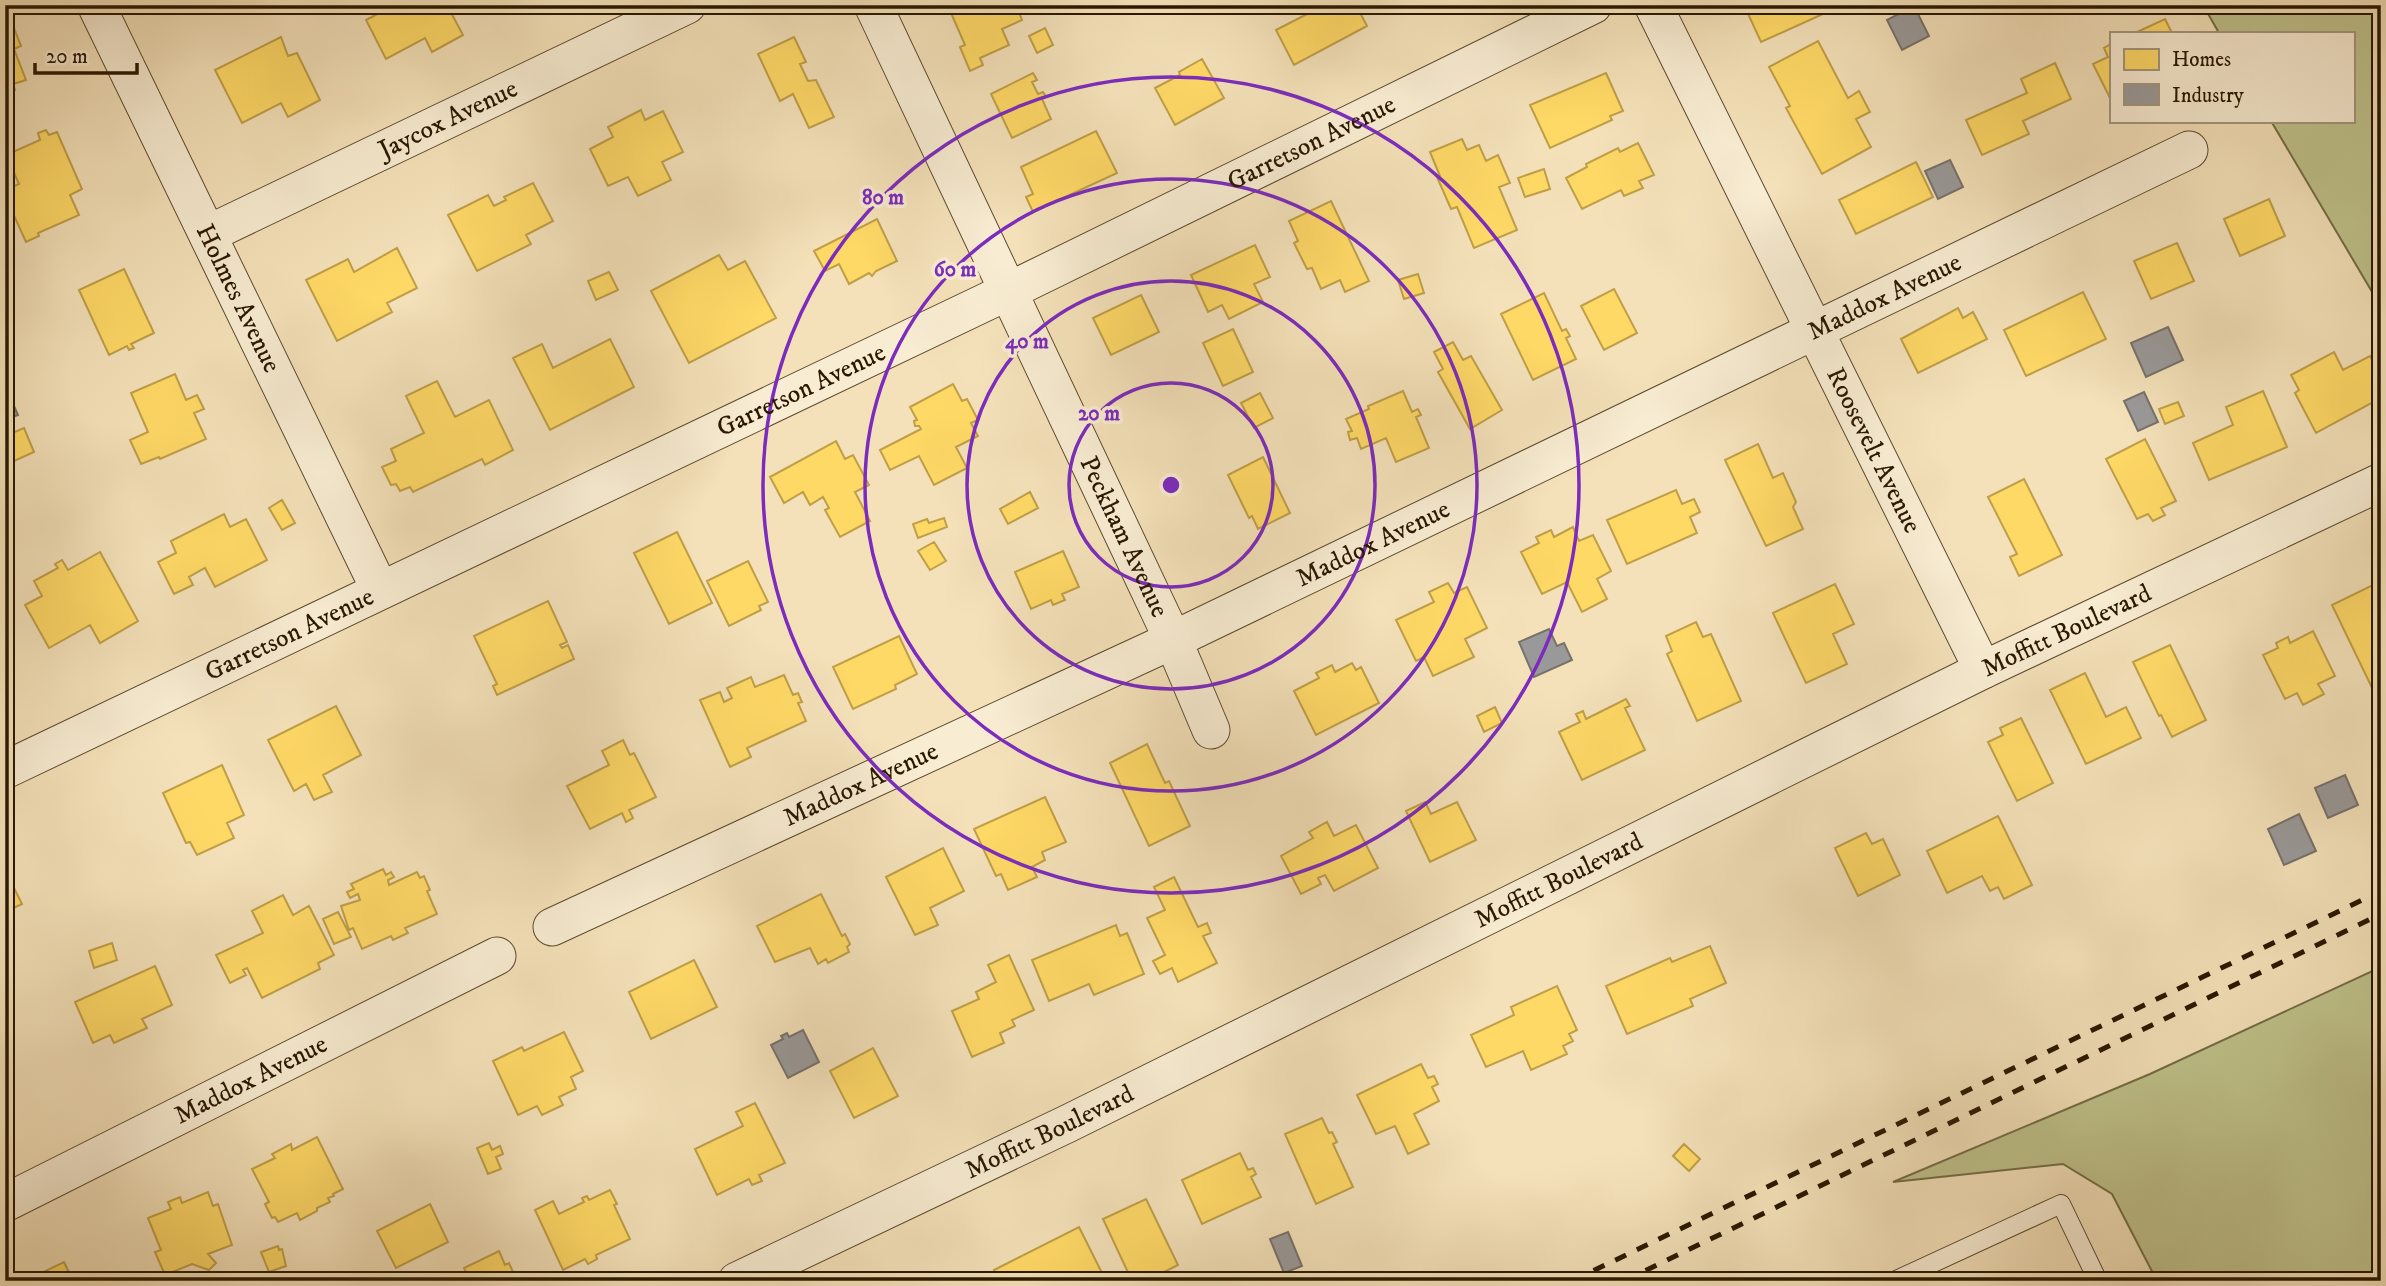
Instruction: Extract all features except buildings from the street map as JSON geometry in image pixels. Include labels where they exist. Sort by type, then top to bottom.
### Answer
[{"type":"street","name":"Holmes Avenue","points":[[96,5],[380,590]]},
{"type":"street","name":"Jaycox Avenue","points":[[208,234],[687,5]]},
{"type":"street","name":"Peckham Avenue","points":[[873,5],[1173,640],[1211,730]]},
{"type":"street","name":"Garretson Avenue","points":[[5,770],[1009,291],[1593,5]]},
{"type":"street","name":"Roosevelt Avenue","points":[[1653,5],[1983,670]]},
{"type":"street","name":"Maddox Avenue","points":[[552,927],[1173,640],[2189,149]]},
{"type":"street","name":"Moffitt Boulevard","points":[[737,1281],[1067,1124],[1983,670],[2381,482]]},
{"type":"street","name":"Maddox Avenue","points":[[5,1203],[497,956]]},
{"type":"lane","points":[[1894,1281],[2061,1204],[2098,1281]]},
{"type":"green space","points":[[2203,5],[2381,5],[2381,307],[2272,122],[2354,122],[2354,32],[2218,32]]},
{"type":"green space","points":[[2381,967],[2381,1281],[2157,1281],[2112,1194],[2063,1164],[1893,1182],[2150,1074]]},
{"type":"railway","points":[[1572,1281],[2381,891]]},
{"type":"railway","points":[[1624,1281],[2381,914]]}]
